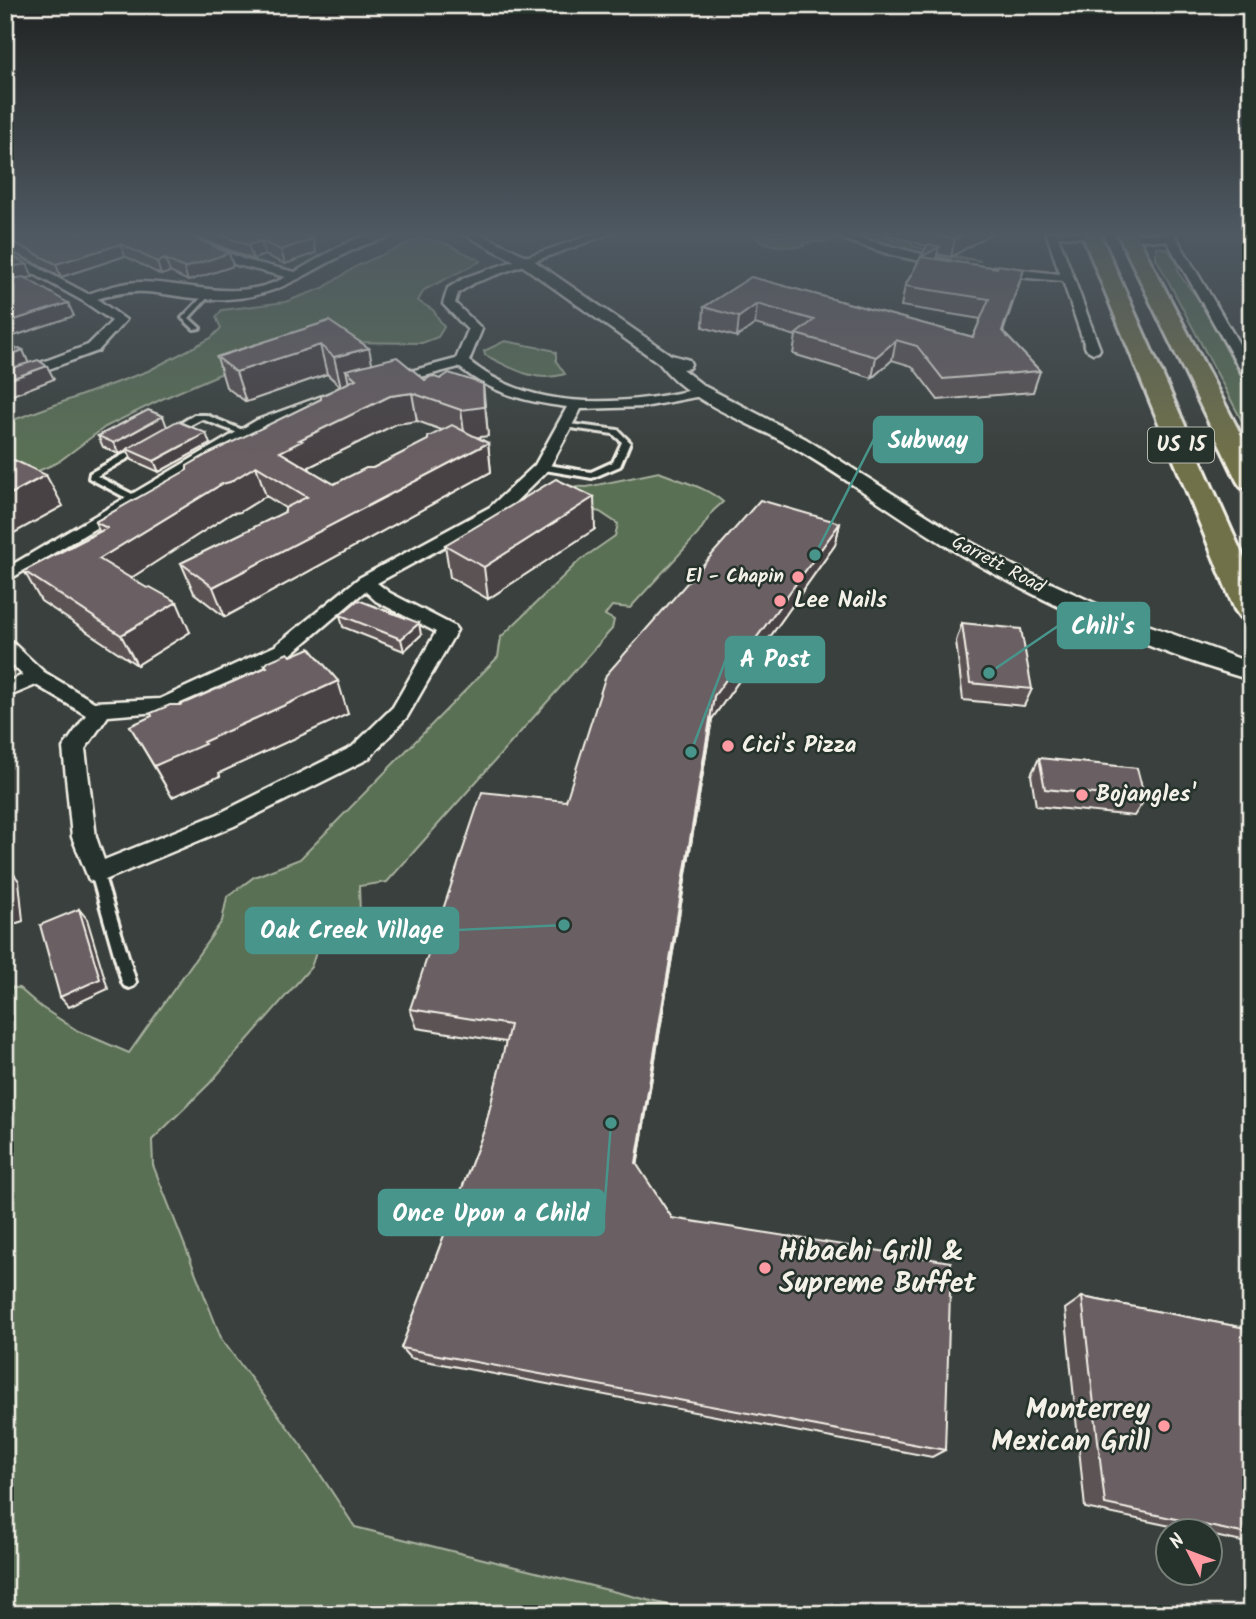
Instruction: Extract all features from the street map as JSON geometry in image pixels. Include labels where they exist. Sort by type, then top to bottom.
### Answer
[{"type":"highway","name":"US 15","points":[[1137,308],[1251,610]]},
{"type":"highway","points":[[1155,308],[1182,343]]},
{"type":"highway","name":"US 15","points":[[1158,308],[1182,343],[1251,481]]},
{"type":"street","points":[[5,382],[93,348],[120,320],[101,308]]},
{"type":"street","points":[[453,308],[475,329],[462,362]]},
{"type":"street","name":"Garrett Road","points":[[592,308],[666,359],[693,367],[738,398],[764,422]]},
{"type":"street","points":[[1078,308],[1093,349]]},
{"type":"street","points":[[1214,308],[1247,360],[1251,376]]},
{"type":"street","name":"Garrett Road","points":[[666,359],[674,372],[717,402],[764,422],[946,537],[1024,580],[1137,631],[1251,672]]},
{"type":"street","points":[[5,577],[262,423],[360,389],[462,362]]},
{"type":"street","points":[[462,362],[478,377],[493,384],[512,391],[576,404],[652,403],[701,391]]},
{"type":"street","points":[[5,647],[37,677],[91,709],[163,706],[282,651],[365,582],[496,511],[542,467],[576,404]]},
{"type":"street","points":[[102,708],[74,748],[84,836],[97,873],[226,820],[360,754],[400,712],[447,630],[383,597],[365,582]]},
{"type":"street","points":[[5,691],[37,677]]},
{"type":"lane","points":[[195,308],[185,318],[196,328]]},
{"type":"lane","points":[[163,436],[197,417],[246,433]]},
{"type":"lane","points":[[542,467],[592,475],[617,464],[626,442],[615,432],[564,425]]},
{"type":"lane","points":[[135,499],[93,478],[93,475],[151,443]]},
{"type":"lane","points":[[97,873],[129,982]]},
{"type":"green space","points":[[241,308],[429,308],[444,327],[438,337],[422,343],[342,342],[234,368],[105,427],[57,463],[5,485],[5,423],[148,371],[211,338],[221,328],[216,317],[222,310]]},
{"type":"green space","points":[[1182,308],[1203,308],[1251,394],[1251,438]]},
{"type":"green space","points":[[505,341],[551,350],[556,353],[556,361],[565,374],[554,377],[534,376],[485,355],[484,351]]},
{"type":"green space","points":[[659,472],[701,488],[723,502],[713,511],[698,534],[630,608],[612,606],[605,615],[614,620],[612,629],[387,882],[359,886],[360,914],[336,940],[317,950],[311,967],[210,1083],[152,1140],[153,1165],[222,1340],[301,1445],[355,1527],[704,1614],[5,1614],[5,987],[19,988],[41,1007],[78,1031],[129,1053],[222,921],[227,897],[254,877],[300,859],[498,657],[501,637],[579,561],[615,536],[618,524],[600,512],[561,503],[559,486],[587,487]]},
{"type":"building","points":[[5,308],[54,308],[5,323]]},
{"type":"building","points":[[706,308],[752,308],[739,317]]},
{"type":"building","points":[[770,308],[864,308],[973,337],[985,308],[1010,308],[1002,331],[1040,371],[943,379],[917,346],[896,340],[876,357],[796,334],[814,320]]},
{"type":"building","points":[[329,321],[369,348],[334,357],[320,345],[236,372],[217,357]]},
{"type":"building","points":[[19,348],[23,350],[5,357],[5,351]]},
{"type":"building","points":[[397,357],[425,380],[432,376],[440,379],[449,373],[483,384],[484,407],[461,410],[412,393],[390,396],[280,452],[334,484],[366,468],[373,468],[452,425],[488,443],[213,587],[181,563],[285,512],[285,508],[307,497],[256,466],[99,559],[147,588],[150,587],[177,602],[121,635],[24,571],[107,528],[95,522],[187,470],[187,466],[206,455],[356,379],[346,370]]},
{"type":"building","points":[[38,360],[47,366],[5,381],[5,370]]},
{"type":"building","points":[[148,410],[163,416],[114,443],[98,436]]},
{"type":"building","points":[[177,421],[206,433],[154,461],[127,449]]},
{"type":"building","points":[[14,460],[46,475],[5,497],[5,465]]},
{"type":"building","points":[[556,479],[594,497],[484,567],[445,545]]},
{"type":"building","points":[[760,500],[840,523],[714,696],[636,1163],[672,1218],[951,1262],[945,1450],[401,1348],[485,1128],[510,1025],[410,1009],[482,792],[566,801],[606,675]]},
{"type":"building","points":[[358,600],[419,623],[401,639],[340,615]]},
{"type":"building","points":[[962,623],[1021,629],[1032,689],[970,683]]},
{"type":"building","points":[[310,648],[338,681],[203,742],[205,744],[154,766],[130,726],[152,716],[151,713],[170,705],[180,705],[267,667],[265,665],[269,661]]},
{"type":"building","points":[[1039,758],[1137,768],[1145,799],[1045,789]]},
{"type":"building","points":[[79,909],[100,979],[60,997],[40,925]]},
{"type":"building","name":"Monterrey Mexican Grill","points":[[1082,1297],[1251,1329],[1251,1535],[1224,1529],[1224,1518],[1171,1518],[1105,1504]]},
{"type":"place","name":"Subway","points":[[815,555]]},
{"type":"place","name":"El - Chapin","points":[[798,577]]},
{"type":"place","name":"Lee Nails","points":[[780,601]]},
{"type":"place","name":"Chili's","points":[[989,673]]},
{"type":"place","name":"Cici's Pizza","points":[[728,746]]},
{"type":"place","name":"A Post","points":[[691,752]]},
{"type":"place","name":"Bojangles'","points":[[1082,795]]},
{"type":"place","name":"Oak Creek Village","points":[[564,925]]},
{"type":"place","name":"Once Upon a Child","points":[[611,1123]]},
{"type":"place","name":"Hibachi Grill & Supreme Buffet","points":[[765,1268]]},
{"type":"place","name":"Monterrey Mexican Grill","points":[[1164,1426]]}]
